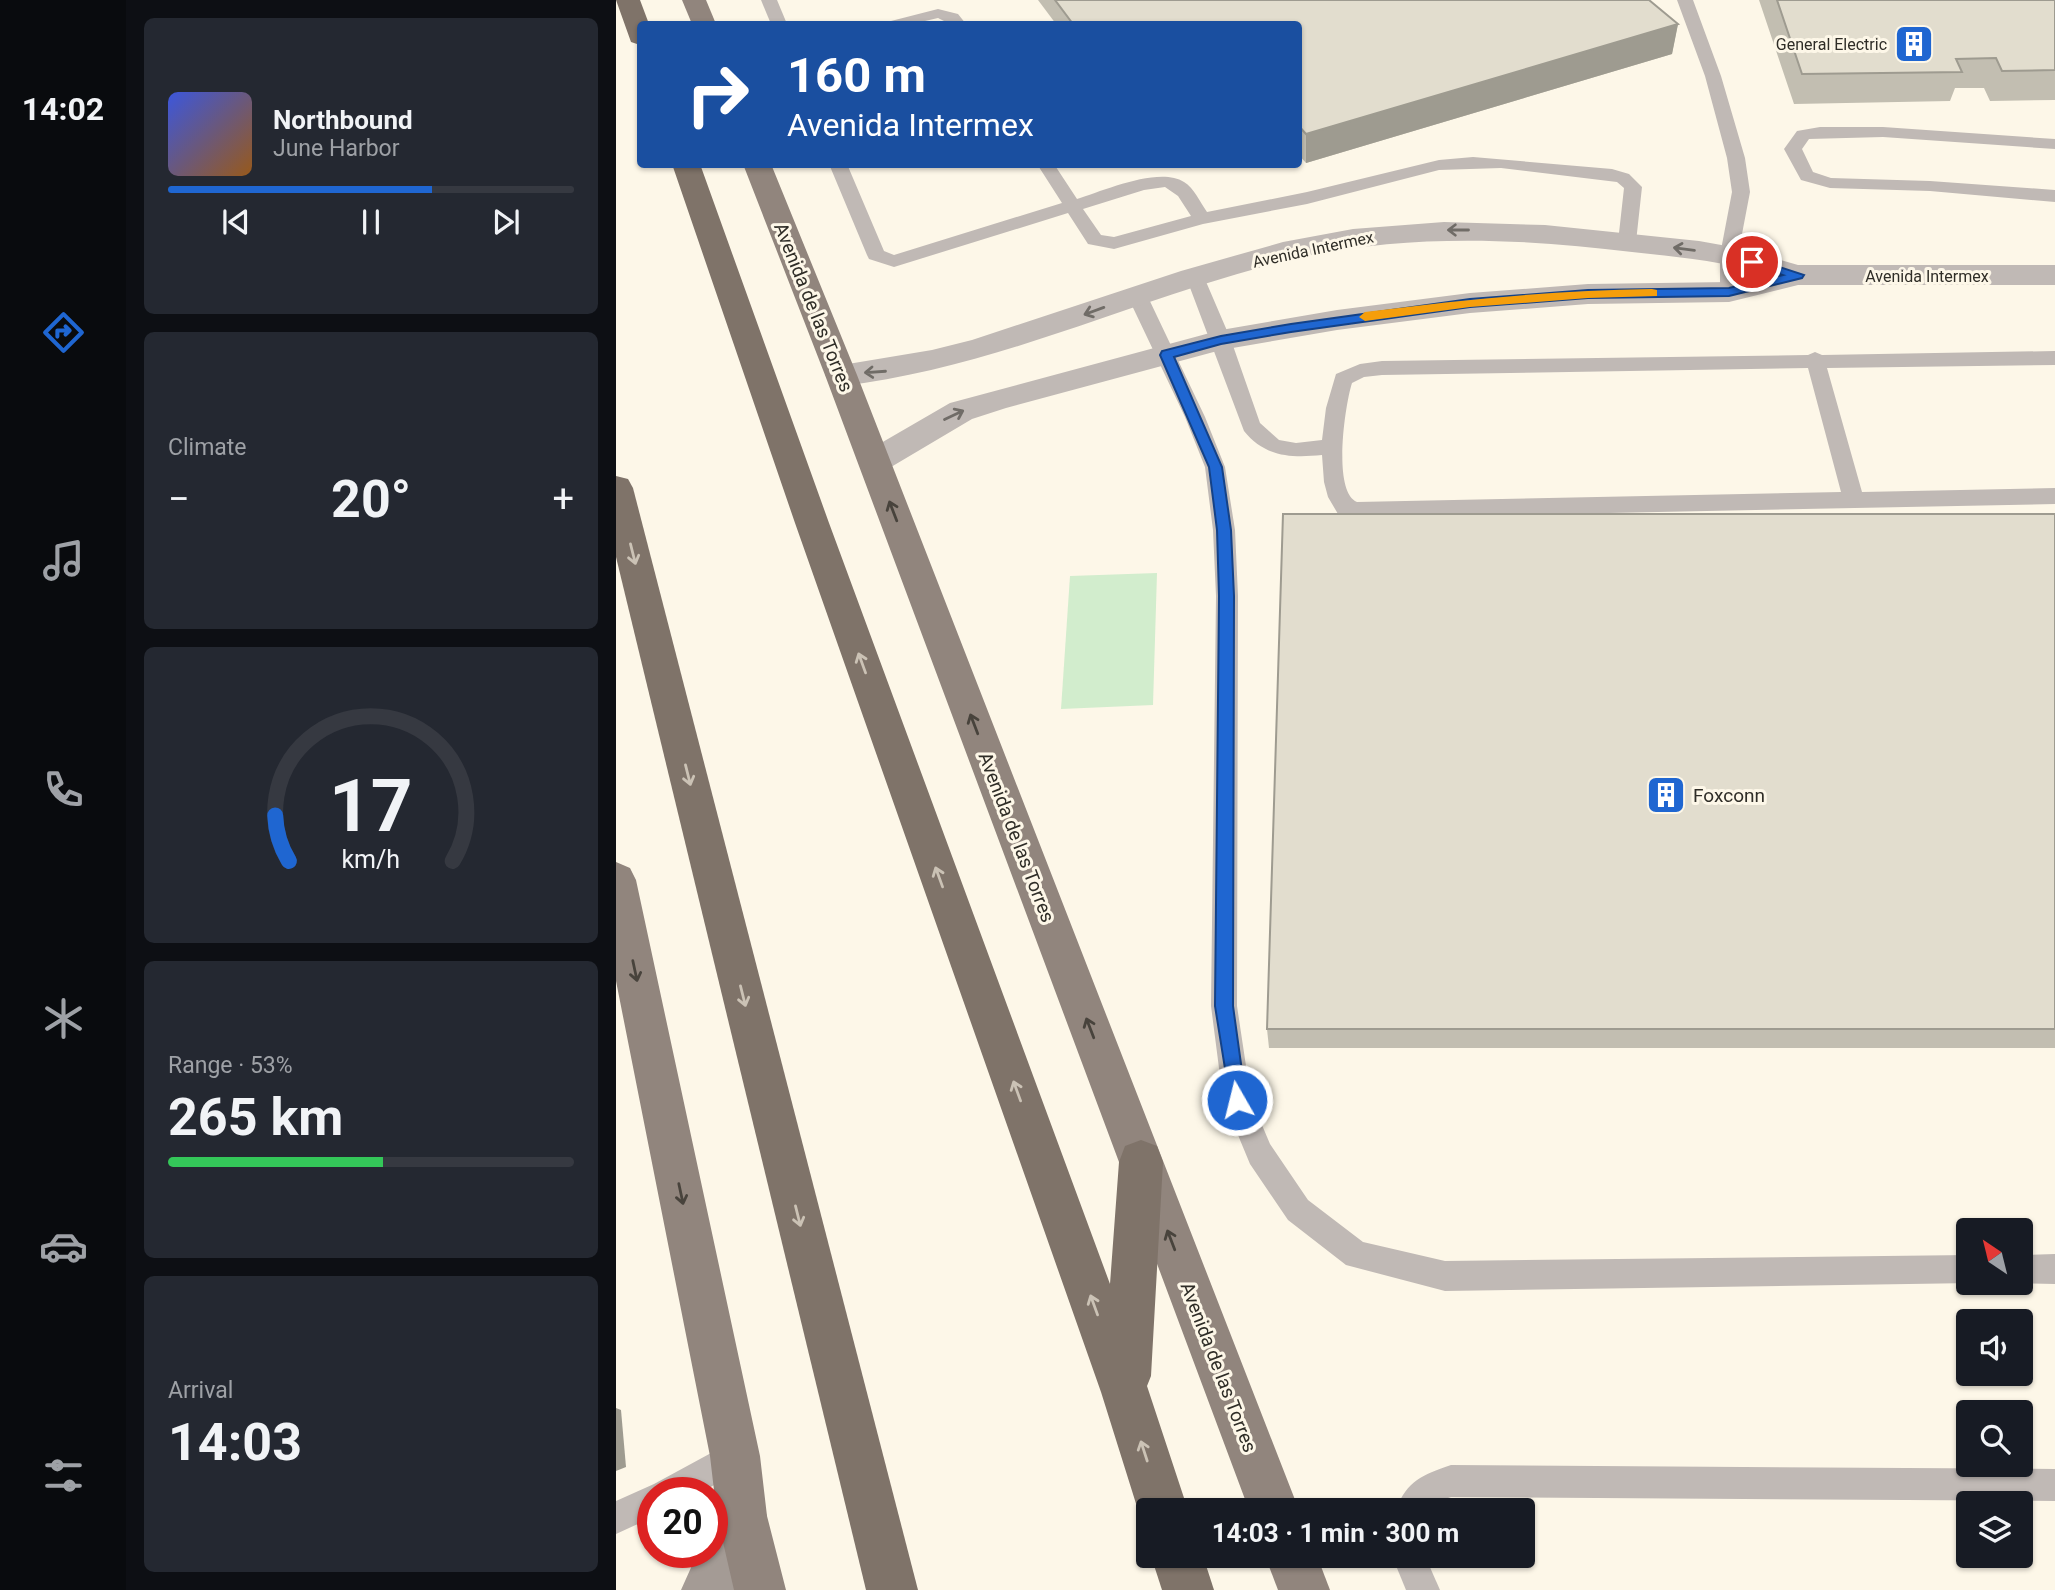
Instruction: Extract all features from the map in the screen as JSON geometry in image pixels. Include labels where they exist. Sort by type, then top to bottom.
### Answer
[{"type":"highway","points":[[628,0],[637,28]]},
{"type":"highway","points":[[686,168],[811,523],[1125,1392],[1159,1498]]},
{"type":"highway","points":[[616,488],[892,1590]]},
{"type":"highway","points":[[1125,1392],[1141,1162]]},
{"type":"highway","points":[[1181,1568],[1188,1590]]},
{"type":"main road","points":[[694,0],[703,21]]},
{"type":"main road","name":"Avenida de las Torres","points":[[759,168],[841,375],[1269,1498]]},
{"type":"main road","points":[[616,880],[735,1456],[743,1516],[760,1590]]},
{"type":"main road","points":[[1296,1568],[1304,1590]]},
{"type":"street","name":"Avenida Intermex","points":[[841,375],[927,364],[1051,327],[1195,277],[1286,251],[1375,235],[1452,229],[1548,233],[1729,255],[1798,275]]},
{"type":"street","name":"Avenida Intermex","points":[[874,462],[961,411],[1221,340],[1338,320],[1470,303],[1588,294],[1729,292],[1798,275],[2055,275]]},
{"type":"street","points":[[707,1590],[743,1516]]},
{"type":"lane","points":[[769,0],[778,21]]},
{"type":"lane","points":[[1685,0],[1713,76],[1736,159],[1741,192],[1729,255],[1729,292]]},
{"type":"lane","points":[[909,21],[942,13],[956,21]]},
{"type":"lane","points":[[2055,144],[1883,132],[1820,132],[1803,135],[1793,149],[1807,176],[1830,183],[1930,186],[2055,196]]},
{"type":"lane","points":[[1047,168],[1095,240],[1114,243],[1202,219],[1307,198],[1439,165],[1473,162],[1612,174],[1630,182],[1633,187],[1632,212],[1627,242]]},
{"type":"lane","points":[[840,168],[876,255],[885,260],[894,261],[1141,185],[1166,180],[1179,185],[1202,219]]},
{"type":"lane","points":[[1195,277],[1221,340],[1251,426],[1261,438],[1274,446],[1296,450],[1333,446]]},
{"type":"lane","points":[[1137,296],[1216,467],[1224,530],[1227,596],[1224,1006],[1237,1100],[1260,1154],[1298,1210],[1356,1255],[1445,1276],[1956,1270]]},
{"type":"lane","points":[[2055,358],[1815,359],[1382,368],[1360,371],[1343,379],[1337,396],[1333,446],[1335,492],[1346,508],[1357,510],[2055,496]]},
{"type":"lane","points":[[1815,359],[1853,499]]},
{"type":"lane","points":[[2034,1270],[2055,1269]]},
{"type":"lane","points":[[696,1477],[735,1456]]},
{"type":"lane","points":[[1421,1498],[1428,1489],[1451,1482],[2055,1485]]},
{"type":"lane","points":[[616,1518],[637,1508]]},
{"type":"lane","points":[[1413,1568],[1423,1590]]},
{"type":"green space","points":[[1157,573],[1153,705],[1061,709],[1070,576]]},
{"type":"building","points":[[1055,0],[1649,0],[1678,24],[1306,134],[1302,130],[1302,21],[1071,21]]},
{"type":"building","name":"General Electric","points":[[1777,0],[2055,0],[2055,70],[2002,71],[1996,58],[1956,59],[1962,72],[1802,74]]},
{"type":"building","name":"Foxconn","points":[[1283,514],[2055,514],[2055,1029],[1267,1029]]},
{"type":"slow traffic","points":[[1365,317],[1470,303],[1588,294],[1652,293]]},
{"type":"place","name":"General Electric","points":[[1914,44]]},
{"type":"place","name":"Foxconn","points":[[1666,795]]},
{"type":"route","points":[[1237,1100],[1224,1006],[1227,596],[1224,530],[1216,467],[1166,355],[1221,340],[1291,328],[1470,303],[1588,294],[1729,292],[1798,275],[1752,262]]}]
